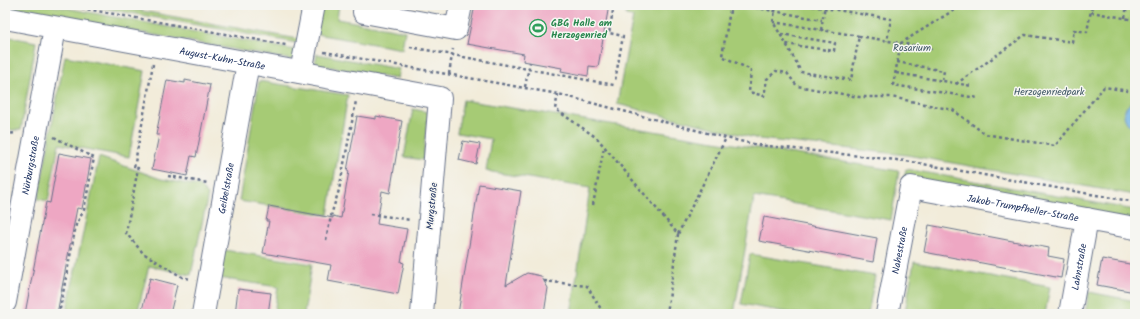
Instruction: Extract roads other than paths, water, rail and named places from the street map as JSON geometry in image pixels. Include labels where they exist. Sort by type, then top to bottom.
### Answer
[{"type":"street","points":[[301,72],[314,5]]},
{"type":"street","points":[[364,12],[456,29],[461,5]]},
{"type":"street","name":"August-Kuhn-Straße","points":[[5,18],[440,98]]},
{"type":"street","name":"Nürburgstraße","points":[[5,302],[55,28]]},
{"type":"street","name":"Geibelstraße","points":[[203,314],[248,63]]},
{"type":"street","name":"Murgstraße","points":[[422,314],[440,98]]},
{"type":"street","name":"Jakob-Trumpfheller-Straße","points":[[911,187],[1135,228]]},
{"type":"street","name":"Nahestraße","points":[[887,314],[911,187]]},
{"type":"street","name":"Lahnstraße","points":[[1070,314],[1087,219]]},
{"type":"water","points":[[1135,101],[1135,129],[1127,123],[1124,115],[1127,107]]},
{"type":"place","name":"GBG Halle am Herzogenried","points":[[538,28]]},
{"type":"park label","name":"Rosarium","points":[[912,47]]},
{"type":"park label","name":"Herzogenriedpark","points":[[1049,91]]}]
